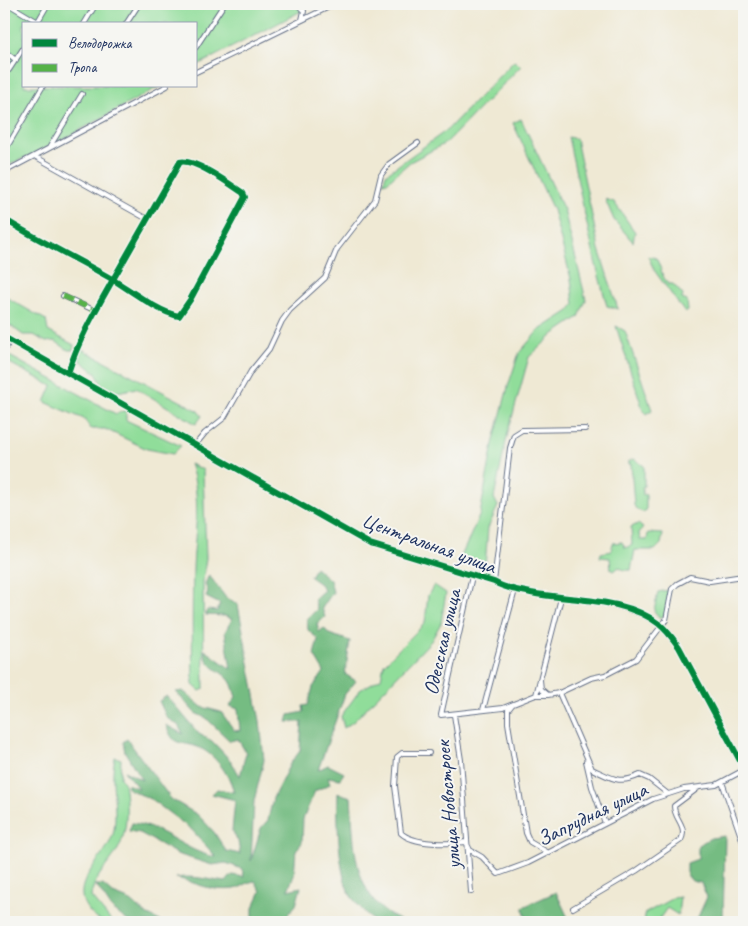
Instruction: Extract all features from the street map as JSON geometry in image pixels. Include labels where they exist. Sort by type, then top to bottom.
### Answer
[{"type":"street","points":[[8,4],[35,22]]},
{"type":"street","points":[[38,22],[48,4]]},
{"type":"street","points":[[85,22],[96,4]]},
{"type":"street","points":[[127,22],[139,4]]},
{"type":"street","points":[[198,44],[224,4]]},
{"type":"street","points":[[297,4],[304,11],[302,20]]},
{"type":"street","points":[[198,71],[335,4]]},
{"type":"street","points":[[4,72],[9,70],[22,50]]},
{"type":"street","points":[[4,51],[16,60]]},
{"type":"street","points":[[4,152],[42,88]]},
{"type":"street","points":[[4,172],[163,88]]},
{"type":"street","points":[[48,149],[82,94]]},
{"type":"street","points":[[196,444],[205,433],[224,418],[251,371],[269,349],[282,321],[290,310],[325,278],[337,250],[375,200],[381,175],[389,164],[418,143]]},
{"type":"street","points":[[36,156],[147,219]]},
{"type":"street","points":[[4,219],[113,280],[174,316],[179,316],[245,197],[243,193],[200,167],[185,160],[180,162],[147,219],[113,280],[77,344],[68,372]]},
{"type":"street","points":[[63,296],[96,310]]},
{"type":"street","name":"Центральная улица","points":[[4,337],[370,544],[494,582],[503,587],[561,598],[599,602],[631,610],[661,625],[679,648],[744,766]]},
{"type":"street","points":[[4,351],[10,340]]},
{"type":"street","points":[[494,582],[510,448],[514,435],[522,430],[585,428]]},
{"type":"street","points":[[744,570],[740,585],[744,594]]},
{"type":"street","name":"Одесская улица","points":[[454,715],[441,715],[472,576]]},
{"type":"street","points":[[454,715],[503,708],[536,695],[559,693],[579,683],[605,675],[636,659],[668,615],[672,589],[690,577],[710,581],[742,576]]},
{"type":"street","points":[[483,710],[515,590]]},
{"type":"street","points":[[536,695],[561,598]]},
{"type":"street","points":[[540,680],[541,689],[548,695]]},
{"type":"street","points":[[559,693],[586,759],[592,769],[618,781],[627,781],[640,775],[649,779],[668,794]]},
{"type":"street","points":[[514,703],[508,710],[508,723],[526,833],[530,842],[547,852]]},
{"type":"street","name":"улица Новостроек","points":[[454,715],[461,760],[471,892]]},
{"type":"street","points":[[429,754],[402,753],[397,757],[394,786],[398,825],[404,836],[436,844],[466,842]]},
{"type":"street","points":[[586,759],[590,780],[605,823]]},
{"type":"street","name":"Запрудная улица","points":[[466,842],[470,850],[482,857],[498,874],[528,863],[652,799],[684,789],[716,785],[744,766]]},
{"type":"street","points":[[722,782],[744,844]]},
{"type":"street","points":[[573,908],[636,871],[681,840],[684,835],[683,827],[674,814],[674,806],[700,787]]},
{"type":"green space","points":[[4,4],[315,4],[198,65],[198,22],[22,22],[22,88],[156,88],[53,145],[4,167]]},
{"type":"green space","points":[[514,61],[521,66],[446,143],[410,162],[387,182],[383,183],[386,174],[447,130]]},
{"type":"green space","points":[[521,119],[564,210],[586,300],[579,317],[554,334],[529,357],[508,432],[494,498],[498,506],[488,528],[485,567],[460,559],[480,514],[493,444],[519,353],[538,331],[569,311],[574,304],[571,279],[553,210],[513,123]]},
{"type":"green space","points":[[568,137],[576,139],[599,249],[618,309],[607,306],[595,261]]},
{"type":"green space","points":[[605,199],[614,202],[635,232],[633,242],[614,220]]},
{"type":"green space","points":[[648,256],[656,258],[668,284],[673,284],[683,295],[682,299],[687,301],[688,311],[685,313],[654,270]]},
{"type":"green space","points":[[4,296],[46,320],[48,331],[74,345],[73,350],[68,350],[55,341],[46,342],[34,335],[23,335],[4,321]]},
{"type":"green space","points":[[616,326],[625,331],[652,410],[647,414],[643,410]]},
{"type":"green space","points":[[78,347],[197,410],[202,416],[196,424],[136,388],[113,393],[102,385],[96,373],[75,356]]},
{"type":"green space","points":[[4,353],[116,414],[126,410],[126,420],[181,446],[173,454],[147,449],[105,429],[91,429],[84,419],[45,402],[52,386],[4,360]]},
{"type":"green space","points":[[634,459],[644,466],[644,486],[642,487],[643,495],[646,494],[646,511],[642,512],[636,509],[634,505],[631,464],[629,464],[629,461]]},
{"type":"green space","points":[[190,464],[203,470],[206,558],[203,581],[204,689],[200,691],[193,685],[192,627],[196,489]]},
{"type":"green space","points":[[638,524],[643,528],[639,533],[640,540],[647,540],[648,533],[663,534],[661,544],[655,550],[635,550],[631,570],[624,570],[619,567],[614,571],[611,569],[610,558],[600,557],[601,553],[611,551],[613,543],[622,542],[625,548],[632,545],[631,527]]},
{"type":"green space","points":[[315,567],[330,580],[333,592],[322,608],[325,617],[317,624],[319,632],[324,628],[329,634],[350,641],[345,674],[356,681],[345,694],[318,770],[328,765],[344,773],[340,779],[328,777],[330,784],[315,791],[303,819],[302,843],[296,850],[294,875],[288,890],[301,887],[296,905],[288,914],[288,922],[253,922],[253,908],[261,891],[255,881],[226,890],[211,888],[176,878],[195,877],[226,882],[232,875],[244,877],[242,869],[226,863],[212,865],[177,854],[140,833],[129,831],[132,823],[143,825],[194,850],[216,857],[192,830],[152,800],[127,788],[127,784],[139,789],[124,771],[142,780],[125,752],[123,742],[127,739],[171,799],[198,815],[214,832],[226,851],[240,854],[238,841],[232,831],[235,800],[212,794],[217,789],[234,792],[232,785],[220,764],[208,753],[195,746],[174,740],[166,725],[183,734],[178,725],[167,718],[159,701],[167,696],[199,734],[212,741],[231,761],[240,776],[246,753],[238,739],[230,741],[206,718],[195,713],[176,692],[183,691],[202,707],[221,712],[234,730],[240,731],[238,709],[230,706],[236,697],[232,684],[227,677],[210,664],[205,656],[205,650],[231,669],[225,632],[232,619],[225,616],[206,615],[207,610],[217,611],[220,604],[206,597],[208,592],[205,584],[209,575],[226,598],[238,605],[260,721],[264,760],[254,801],[251,861],[261,828],[268,820],[273,798],[290,764],[300,751],[302,722],[287,722],[289,715],[304,712],[303,706],[308,705],[313,687],[324,672],[314,655],[318,639],[308,630],[307,619],[317,609],[314,599],[324,590],[320,584],[310,577]]},
{"type":"green space","points":[[434,585],[446,593],[441,623],[431,641],[354,721],[344,728],[341,716],[360,690],[381,678],[384,664],[425,623],[428,595]]},
{"type":"green space","points":[[669,590],[665,615],[660,618],[654,611],[658,592]]},
{"type":"green space","points":[[115,757],[121,759],[120,778],[124,782],[126,799],[124,835],[117,851],[97,878],[91,897],[112,922],[108,922],[102,921],[89,911],[83,900],[82,890],[85,880],[111,841],[114,830],[113,766]]},
{"type":"green space","points":[[338,793],[351,797],[356,857],[365,886],[383,910],[403,922],[374,922],[351,896],[343,875],[341,861],[338,831]]},
{"type":"green space","points":[[725,836],[723,922],[700,922],[697,919],[707,897],[701,883],[692,881],[687,875],[687,863],[698,859],[698,845],[711,838]]},
{"type":"green space","points":[[96,885],[103,885],[113,894],[131,901],[146,914],[162,922],[129,922],[112,909]]},
{"type":"green space","points":[[556,892],[570,922],[527,922],[523,907]]},
{"type":"green space","points":[[680,897],[678,915],[667,908],[657,922],[645,922],[644,914],[673,898]]},
{"type":"marked path","points":[[63,296],[96,311]]},
{"type":"cycle path","points":[[4,219],[112,279],[119,284],[136,294],[144,300],[162,310],[179,316],[190,300],[245,197],[243,193],[230,184],[203,168],[194,164],[180,162],[115,276],[108,288],[95,312],[77,348],[68,373]]},
{"type":"cycle path","points":[[4,337],[370,544],[512,589],[547,596],[614,604],[645,615],[662,626],[679,647],[744,768]]}]
